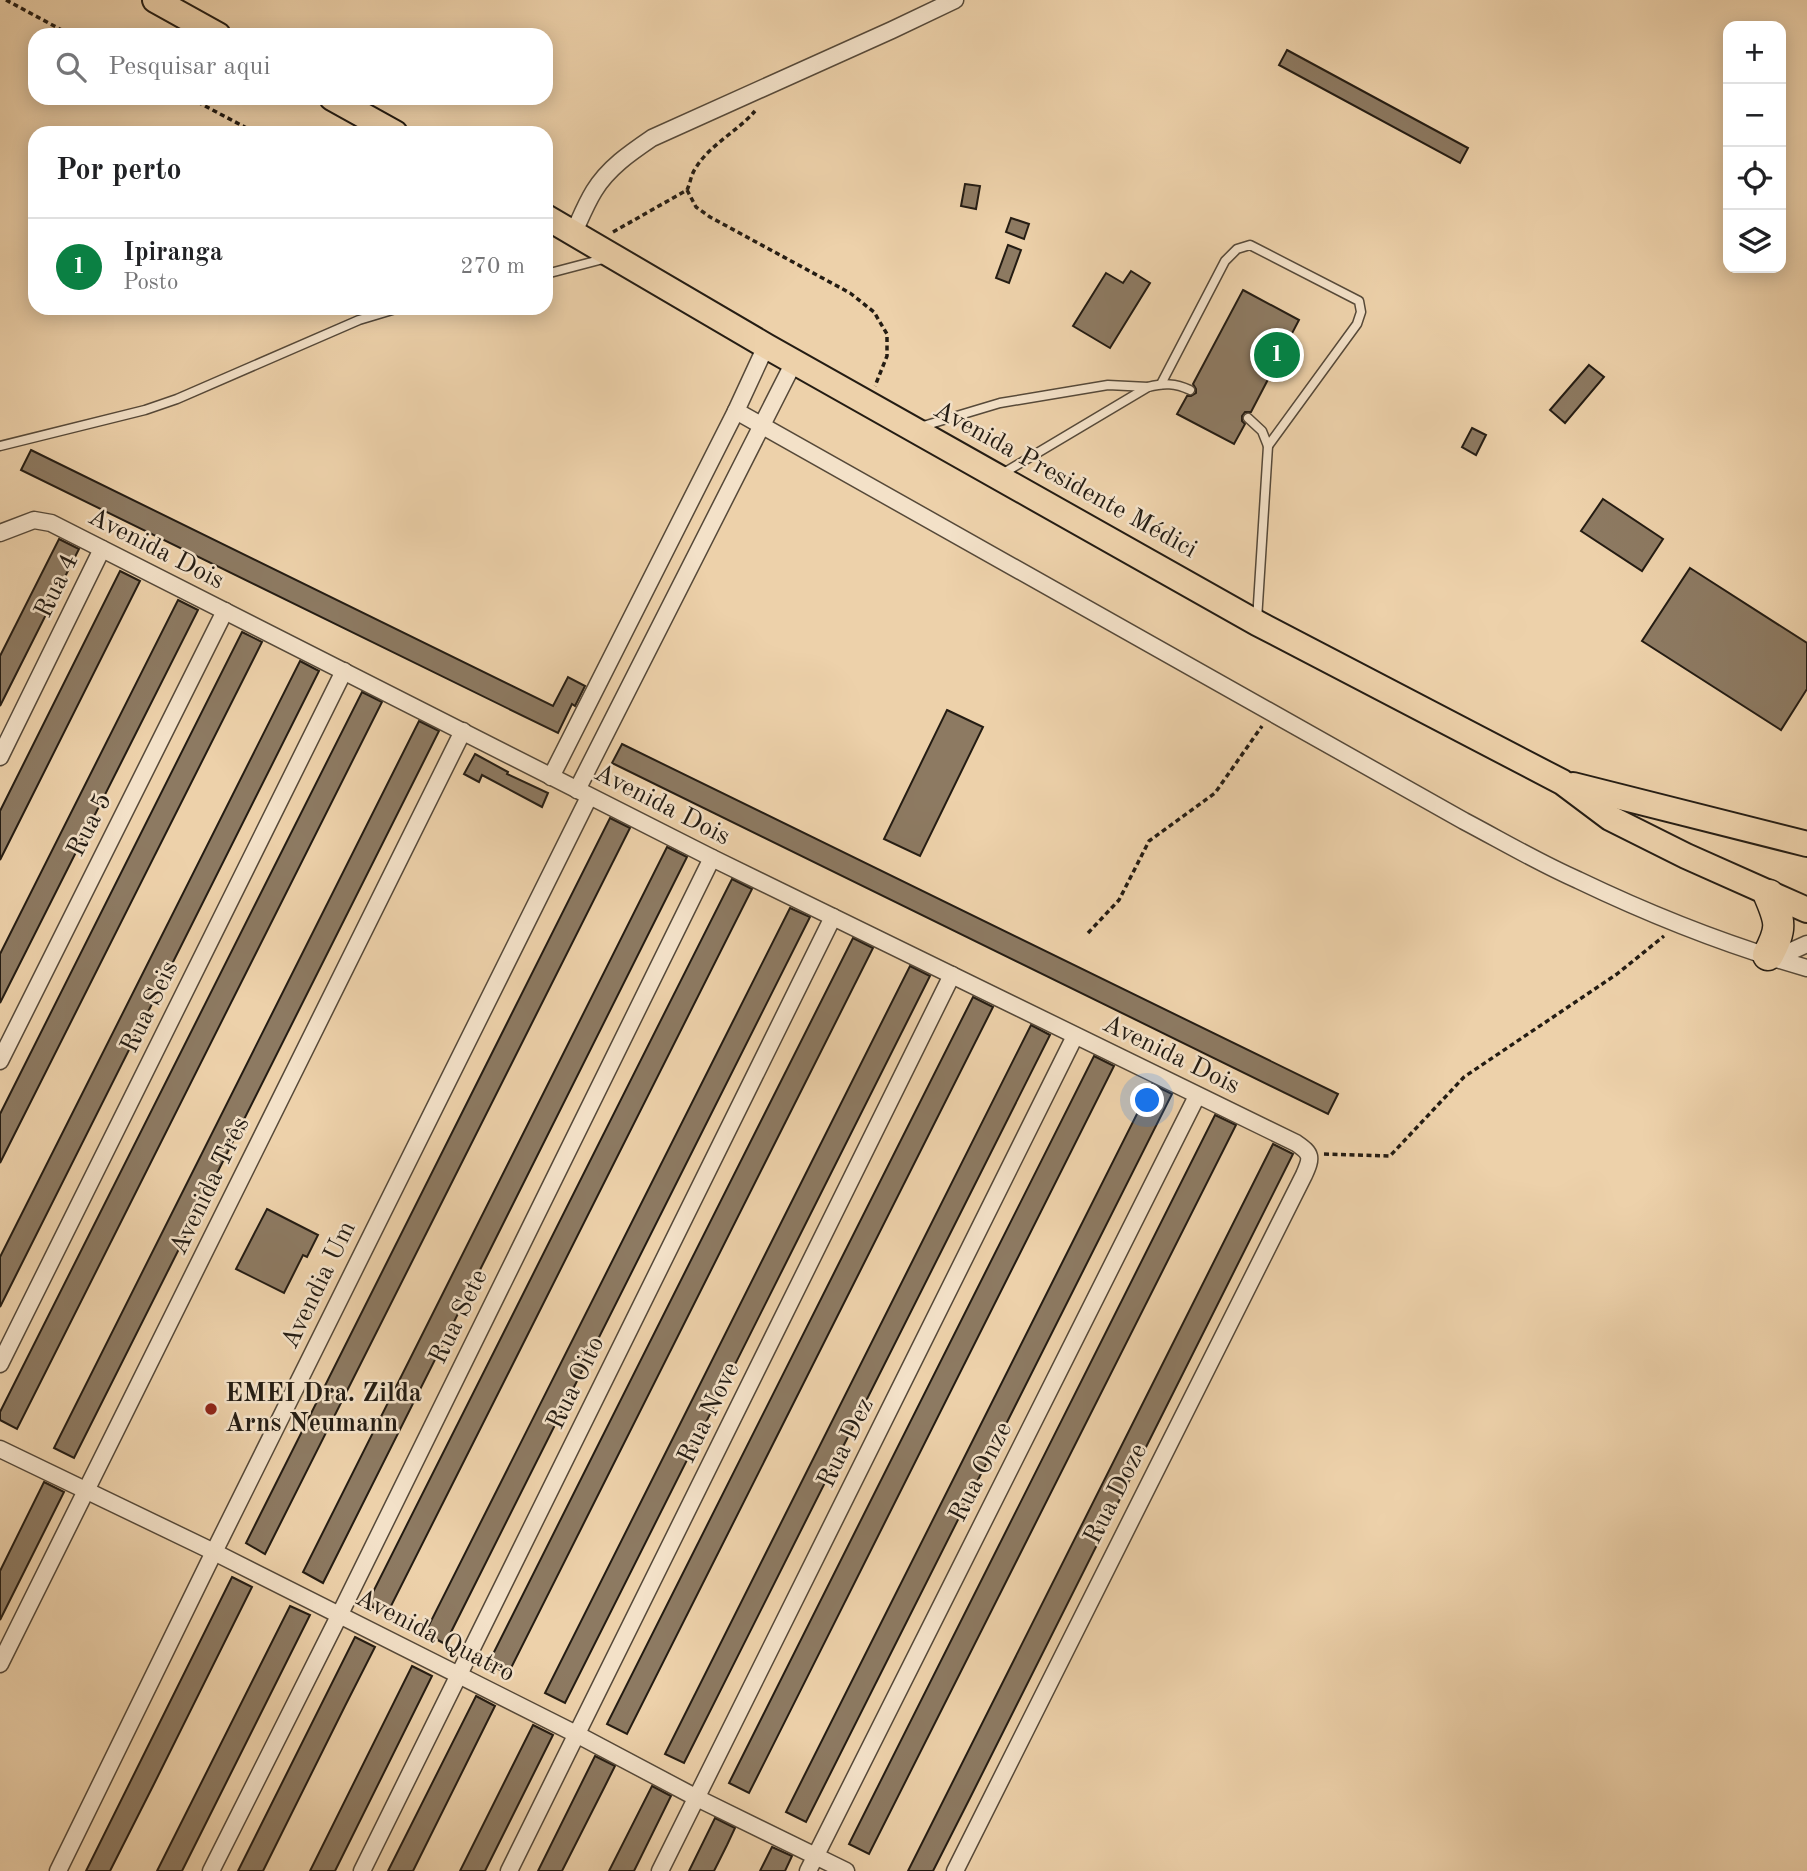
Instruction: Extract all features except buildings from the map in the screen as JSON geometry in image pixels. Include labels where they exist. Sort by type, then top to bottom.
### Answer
[{"type":"highway","points":[[1769,895],[1779,924],[1772,956]]},
{"type":"main road","points":[[155,0],[205,28]]},
{"type":"main road","points":[[345,105],[382,126]]},
{"type":"main road","name":"Avenida Presidente Médici","points":[[553,221],[794,362],[1257,622],[1562,782],[1610,818],[1769,895],[1807,910]]},
{"type":"main road","name":"Avenida Presidente Médici","points":[[1562,782],[1807,844]]},
{"type":"street","points":[[582,238],[594,192],[606,175],[629,153],[652,138],[955,0]]},
{"type":"street","points":[[551,777],[736,411],[766,346]]},
{"type":"street","name":"Avendia Um","points":[[58,1871],[794,362]]},
{"type":"street","points":[[736,411],[1541,862],[1680,924],[1807,968]]},
{"type":"street","name":"Avenida Dois","points":[[4,531],[34,520],[46,520],[712,858],[1296,1143],[1309,1154]]},
{"type":"street","name":"Rua 4","points":[[0,757],[102,549]]},
{"type":"street","name":"Rua 5","points":[[0,1061],[225,611]]},
{"type":"street","name":"Rua Seis","points":[[0,1364],[344,671]]},
{"type":"street","name":"Avenida Três","points":[[0,1664],[463,731]]},
{"type":"street","name":"Rua Sete","points":[[211,1871],[712,858]]},
{"type":"street","name":"Rua Oito","points":[[362,1871],[834,917]]},
{"type":"street","points":[[1772,956],[1807,944]]},
{"type":"street","name":"Rua Nove","points":[[509,1871],[952,975]]},
{"type":"street","name":"Rua Dez","points":[[660,1871],[1075,1036]]},
{"type":"street","name":"Rua Onze","points":[[808,1871],[1197,1096]]},
{"type":"street","name":"Rua Doze","points":[[955,1871],[1304,1175],[1310,1162],[1309,1154]]},
{"type":"street","name":"Avenida Quatro","points":[[0,1449],[214,1552],[846,1871]]},
{"type":"lane","points":[[1161,384],[1225,261],[1237,249],[1250,245],[1359,300],[1361,312],[1357,324],[1268,446]]},
{"type":"lane","points":[[553,272],[614,256]]},
{"type":"lane","points":[[0,446],[145,410],[177,399],[376,315]]},
{"type":"lane","points":[[913,429],[1000,403],[1108,385],[1148,387],[1175,384],[1190,390]]},
{"type":"lane","points":[[997,477],[1148,387]]},
{"type":"lane","points":[[1248,418],[1262,431],[1268,446],[1257,622]]},
{"type":"path","points":[[6,0],[58,28]]},
{"type":"path","points":[[762,89],[757,108],[748,119],[713,147],[694,170],[687,190],[695,207],[710,217],[850,293],[874,313],[887,334],[887,356],[869,404]]},
{"type":"path","points":[[203,105],[243,126]]},
{"type":"path","points":[[582,238],[687,190]]},
{"type":"path","points":[[1088,933],[1119,900],[1149,841],[1215,793],[1271,713]]},
{"type":"path","points":[[1309,1154],[1390,1156],[1464,1077],[1617,974],[1680,924]]},
{"type":"place","name":"Ipiranga","points":[[1277,355]]},
{"type":"place","name":"EMEI Dra. Zilda Arns Neumann","points":[[211,1409]]}]
